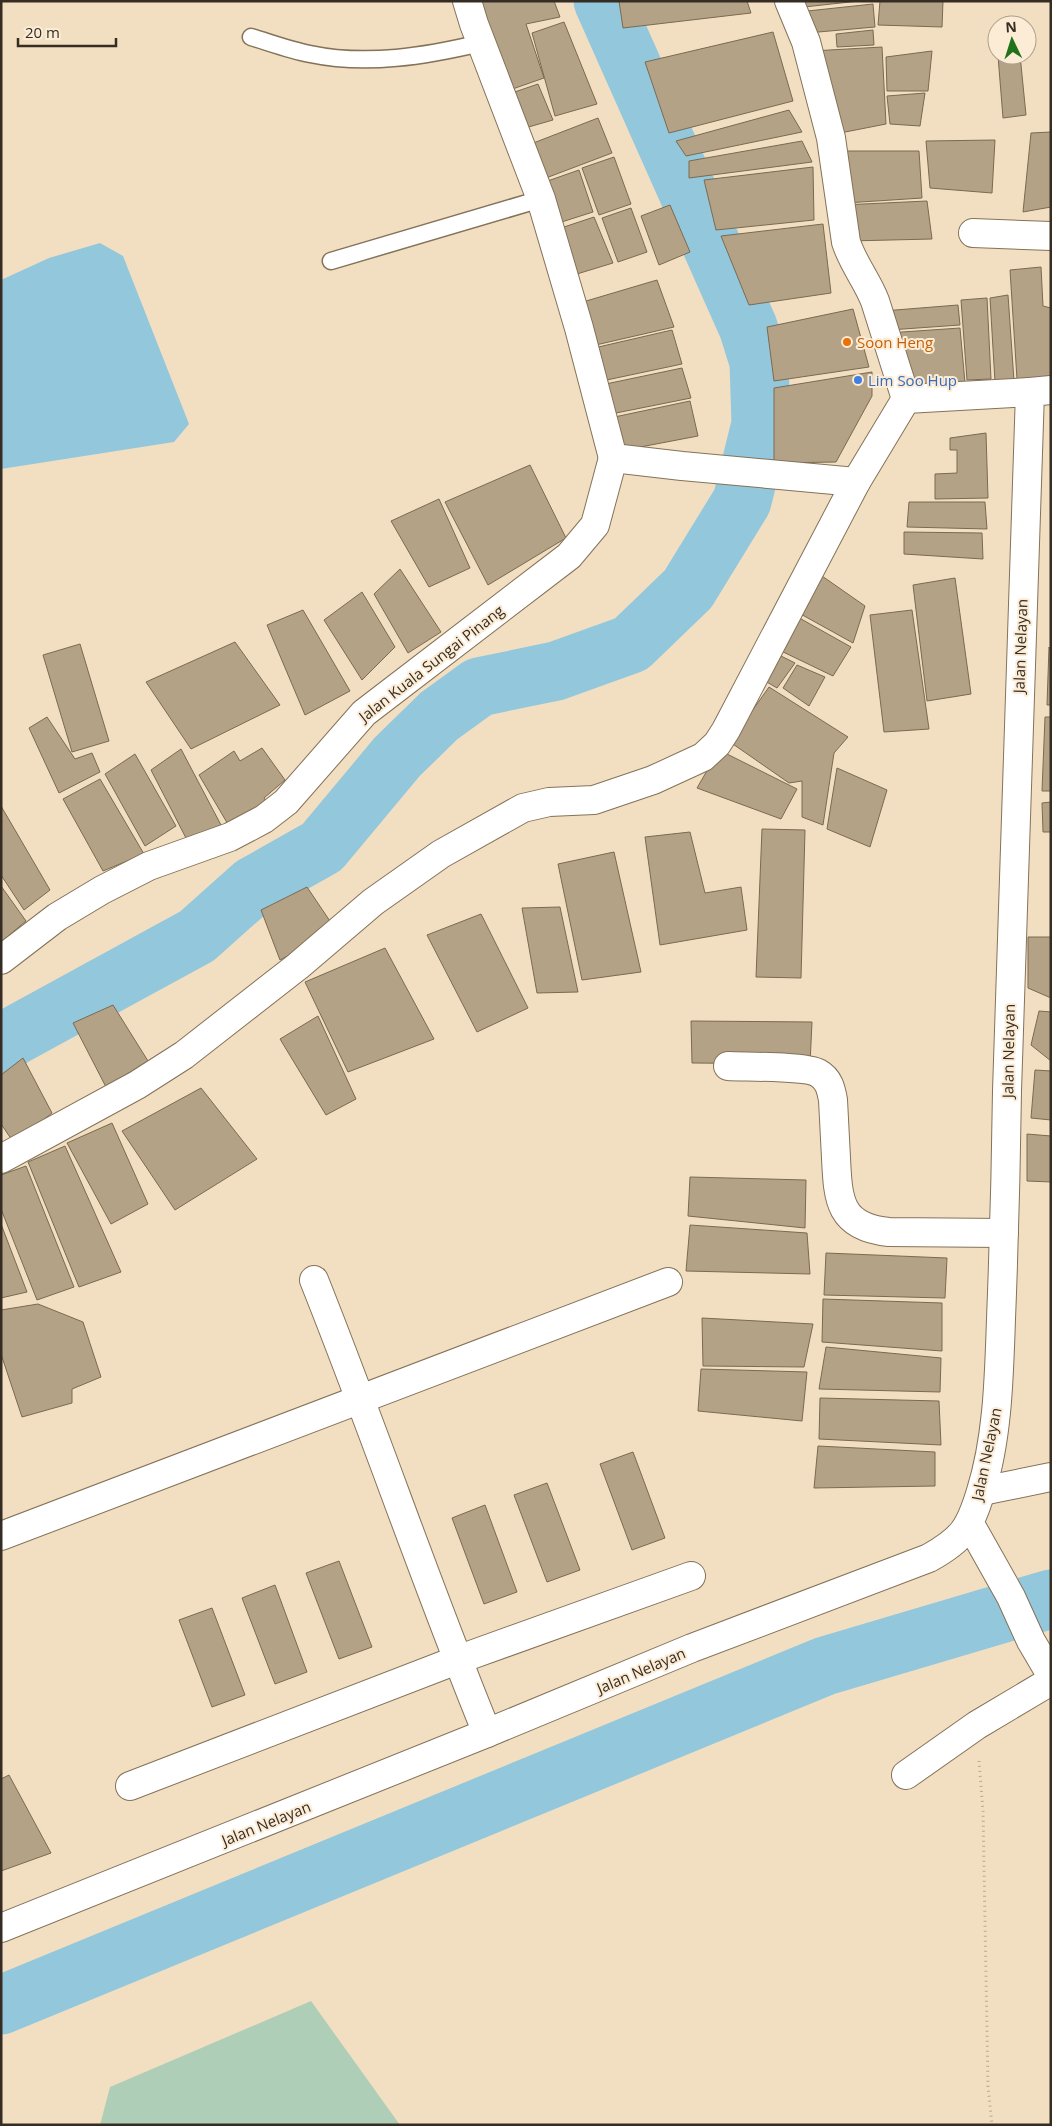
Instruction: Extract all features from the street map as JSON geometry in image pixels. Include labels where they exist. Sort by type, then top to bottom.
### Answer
[{"type":"street","points":[[467,1],[481,43],[541,199],[579,328],[613,458],[829,481],[856,482]]},
{"type":"street","points":[[1,1159],[137,1085],[184,1055],[298,966],[373,902],[441,854],[523,808],[549,802],[594,800],[612,796],[653,780],[703,757],[726,730],[856,482],[906,399],[873,294],[851,258],[846,242],[831,138],[806,42],[789,1]]},
{"type":"street","points":[[973,233],[1051,236]]},
{"type":"street","points":[[906,399],[1040,391]]},
{"type":"street","name":"Jalan Nelayan","points":[[1,1928],[488,1733],[692,1648],[929,1558],[948,1547],[970,1524],[982,1491],[998,1392],[1004,1233],[1014,796],[1040,391]]},
{"type":"street","name":"Jalan Kuala Sungai Pinang","points":[[1,960],[56,917],[102,890],[149,866],[230,837],[264,819],[286,802],[364,713],[569,556],[595,525],[613,458]]},
{"type":"street","points":[[728,1066],[813,1071],[826,1079],[833,1100],[838,1194],[852,1219],[879,1231],[889,1232],[1004,1233]]},
{"type":"street","points":[[314,1280],[361,1399],[457,1660],[488,1733]]},
{"type":"street","points":[[1,1536],[668,1282]]},
{"type":"street","points":[[982,1491],[1051,1477]]},
{"type":"street","points":[[970,1524],[1011,1597],[1031,1641],[1051,1675]]},
{"type":"street","points":[[130,1786],[457,1660],[692,1576]]},
{"type":"street","points":[[906,1775],[977,1725],[1051,1681]]},
{"type":"lane","points":[[251,37],[309,54],[338,59],[388,58],[438,53],[481,43]]},
{"type":"lane","points":[[331,261],[541,199]]},
{"type":"path","points":[[977,1725],[983,1811],[988,2086],[992,2125]]},
{"type":"green space","points":[[311,2001],[400,2125],[100,2125],[110,2087]]},
{"type":"water","points":[[100,243],[123,256],[189,424],[174,442],[1,469],[1,280],[49,258]]},
{"type":"building","points":[[476,1],[554,1],[560,17],[526,24],[544,78],[504,92]]},
{"type":"building","points":[[619,1],[747,1],[751,13],[623,28]]},
{"type":"building","points":[[793,1],[859,1],[795,8]]},
{"type":"building","points":[[880,1],[943,1],[942,27],[878,25]]},
{"type":"building","points":[[873,4],[875,27],[807,33],[798,12]]},
{"type":"building","points":[[564,22],[597,104],[555,116],[532,33]]},
{"type":"building","points":[[873,30],[874,45],[837,47],[836,34]]},
{"type":"building","points":[[773,32],[793,101],[669,133],[645,62]]},
{"type":"building","points":[[882,47],[886,124],[835,134],[812,51]]},
{"type":"building","points":[[932,51],[928,91],[887,91],[886,57]]},
{"type":"building","points":[[999,65],[1021,65],[1026,115],[1003,118]]},
{"type":"building","points":[[538,84],[553,120],[518,130],[506,95]]},
{"type":"building","points":[[925,93],[920,126],[890,124],[887,96]]},
{"type":"building","points":[[789,110],[802,132],[686,156],[676,141]]},
{"type":"building","points":[[598,118],[612,153],[538,181],[523,147]]},
{"type":"building","points":[[1051,132],[1051,207],[1023,212],[1031,133]]},
{"type":"building","points":[[995,140],[992,193],[930,188],[926,141]]},
{"type":"building","points":[[802,141],[812,162],[689,178],[689,161]]},
{"type":"building","points":[[836,151],[919,151],[922,198],[846,203]]},
{"type":"building","points":[[614,157],[631,204],[599,215],[582,168]]},
{"type":"building","points":[[813,167],[814,220],[716,230],[704,180]]},
{"type":"building","points":[[579,170],[593,212],[549,226],[539,184]]},
{"type":"building","points":[[927,201],[932,239],[849,241],[842,205]]},
{"type":"building","points":[[670,205],[690,252],[659,265],[641,216]]},
{"type":"building","points":[[631,208],[647,252],[618,262],[602,218]]},
{"type":"building","points":[[594,217],[613,263],[567,277],[552,231]]},
{"type":"building","points":[[823,224],[831,293],[749,305],[721,236]]},
{"type":"building","points":[[1041,267],[1043,306],[1051,308],[1051,377],[1017,379],[1010,270]]},
{"type":"building","points":[[657,280],[674,327],[587,347],[576,304]]},
{"type":"building","points":[[1008,295],[1014,381],[995,382],[990,298]]},
{"type":"building","points":[[987,298],[991,379],[967,380],[961,300]]},
{"type":"building","points":[[958,305],[960,325],[889,330],[883,311]]},
{"type":"building","points":[[853,309],[869,367],[774,381],[767,327]]},
{"type":"building","points":[[960,328],[965,383],[905,388],[888,333]]},
{"type":"building","points":[[672,330],[682,364],[602,381],[594,348]]},
{"type":"building","points":[[682,368],[691,398],[606,415],[601,385]]},
{"type":"building","points":[[872,372],[872,396],[836,462],[774,463],[774,388]]},
{"type":"building","points":[[690,401],[698,436],[614,452],[605,419]]},
{"type":"building","points":[[986,433],[988,498],[935,499],[935,474],[957,473],[957,450],[950,450],[950,438]]},
{"type":"building","points":[[530,465],[566,538],[488,585],[445,502]]},
{"type":"building","points":[[439,499],[470,568],[429,587],[391,521]]},
{"type":"building","points":[[909,502],[985,502],[987,529],[907,527]]},
{"type":"building","points":[[904,532],[982,533],[983,559],[904,554]]},
{"type":"building","points":[[400,569],[441,632],[408,653],[374,594]]},
{"type":"building","points":[[822,576],[865,606],[853,643],[797,612]]},
{"type":"building","points":[[955,578],[971,694],[927,701],[913,585]]},
{"type":"building","points":[[362,592],[395,647],[362,680],[324,620]]},
{"type":"building","points":[[303,610],[350,691],[305,715],[267,625]]},
{"type":"building","points":[[912,610],[929,729],[884,732],[870,615]]},
{"type":"building","points":[[794,615],[851,647],[833,676],[777,649]]},
{"type":"building","points":[[235,642],[280,705],[191,749],[146,682]]},
{"type":"building","points":[[80,644],[109,741],[72,752],[43,655]]},
{"type":"building","points":[[1049,647],[1051,651],[1051,705],[1047,705]]},
{"type":"building","points":[[775,653],[795,663],[777,688],[760,678]]},
{"type":"building","points":[[797,665],[825,677],[809,706],[783,688]]},
{"type":"building","points":[[769,687],[848,737],[834,753],[823,825],[802,817],[802,781],[789,783],[730,742]]},
{"type":"building","points":[[47,717],[75,759],[92,753],[100,772],[59,793],[29,728]]},
{"type":"building","points":[[1045,717],[1051,717],[1051,791],[1042,791]]},
{"type":"building","points":[[262,748],[285,780],[264,798],[268,804],[229,826],[199,775],[234,751],[240,761]]},
{"type":"building","points":[[181,749],[221,825],[187,840],[151,770]]},
{"type":"building","points":[[719,750],[797,789],[781,819],[697,788]]},
{"type":"building","points":[[135,754],[176,826],[145,846],[105,774]]},
{"type":"building","points":[[837,768],[887,790],[870,847],[827,829]]},
{"type":"building","points":[[100,779],[144,854],[103,871],[63,799]]},
{"type":"building","points":[[1051,802],[1051,832],[1043,832],[1042,803]]},
{"type":"building","points":[[1,806],[50,890],[24,910],[1,875]]},
{"type":"building","points":[[762,829],[805,830],[801,978],[756,977]]},
{"type":"building","points":[[690,832],[705,893],[741,887],[747,930],[660,945],[645,837]]},
{"type":"building","points":[[614,852],[641,972],[582,980],[558,864]]},
{"type":"building","points":[[1,886],[26,921],[1,942]]},
{"type":"building","points":[[307,887],[336,930],[280,960],[261,910]]},
{"type":"building","points":[[560,907],[578,992],[537,993],[522,908]]},
{"type":"building","points":[[481,914],[528,1008],[477,1032],[427,935]]},
{"type":"building","points":[[1028,937],[1051,937],[1051,998],[1028,988]]},
{"type":"building","points":[[385,948],[434,1039],[348,1072],[305,982]]},
{"type":"building","points":[[113,1005],[148,1061],[106,1087],[73,1023]]},
{"type":"building","points":[[1039,1011],[1051,1012],[1051,1061],[1031,1045]]},
{"type":"building","points":[[318,1016],[356,1099],[326,1115],[280,1039]]},
{"type":"building","points":[[691,1021],[812,1022],[810,1064],[692,1063]]},
{"type":"building","points":[[23,1058],[52,1113],[14,1143],[1,1124],[1,1075]]},
{"type":"building","points":[[1035,1070],[1051,1071],[1051,1120],[1031,1118]]},
{"type":"building","points":[[201,1088],[257,1159],[175,1210],[122,1131]]},
{"type":"building","points":[[112,1123],[148,1204],[111,1224],[67,1143]]},
{"type":"building","points":[[1027,1134],[1051,1136],[1051,1182],[1027,1181]]},
{"type":"building","points":[[65,1146],[121,1272],[79,1287],[28,1162]]},
{"type":"building","points":[[26,1166],[74,1287],[37,1300],[1,1209],[1,1175]]},
{"type":"building","points":[[690,1177],[806,1180],[805,1228],[688,1216]]},
{"type":"building","points":[[1,1224],[27,1292],[1,1298]]},
{"type":"building","points":[[690,1225],[807,1233],[810,1274],[686,1271]]},
{"type":"building","points":[[826,1253],[947,1258],[945,1298],[824,1295]]},
{"type":"building","points":[[823,1299],[942,1303],[942,1351],[822,1342]]},
{"type":"building","points":[[38,1304],[83,1322],[101,1377],[72,1389],[72,1403],[22,1417],[1,1354],[1,1310]]},
{"type":"building","points":[[702,1318],[813,1324],[804,1367],[703,1366]]},
{"type":"building","points":[[826,1347],[941,1358],[940,1392],[819,1389]]},
{"type":"building","points":[[701,1369],[807,1372],[802,1421],[698,1411]]},
{"type":"building","points":[[820,1398],[939,1401],[941,1445],[819,1439]]},
{"type":"building","points":[[818,1446],[935,1452],[935,1486],[814,1488]]},
{"type":"building","points":[[633,1452],[665,1538],[632,1550],[600,1464]]},
{"type":"building","points":[[547,1483],[580,1570],[547,1582],[514,1495]]},
{"type":"building","points":[[485,1505],[517,1592],[484,1604],[452,1518]]},
{"type":"building","points":[[339,1561],[372,1647],[339,1659],[306,1573]]},
{"type":"building","points":[[275,1585],[307,1672],[275,1684],[242,1598]]},
{"type":"building","points":[[212,1608],[245,1695],[212,1707],[179,1620]]},
{"type":"building","points":[[9,1775],[51,1853],[1,1871],[1,1779]]},
{"type":"waterway","points":[[1,1046],[12,1037],[197,936],[253,886],[322,847],[397,757],[439,716],[479,687],[556,671],[631,644],[688,589],[742,501],[761,424],[759,362],[748,327],[603,1]]},
{"type":"waterway","points":[[1,2005],[825,1666],[1051,1599]]},
{"type":"place","name":"Soon Heng","points":[[847,342]]},
{"type":"place","name":"Lim Soo Hup","points":[[858,380]]}]
